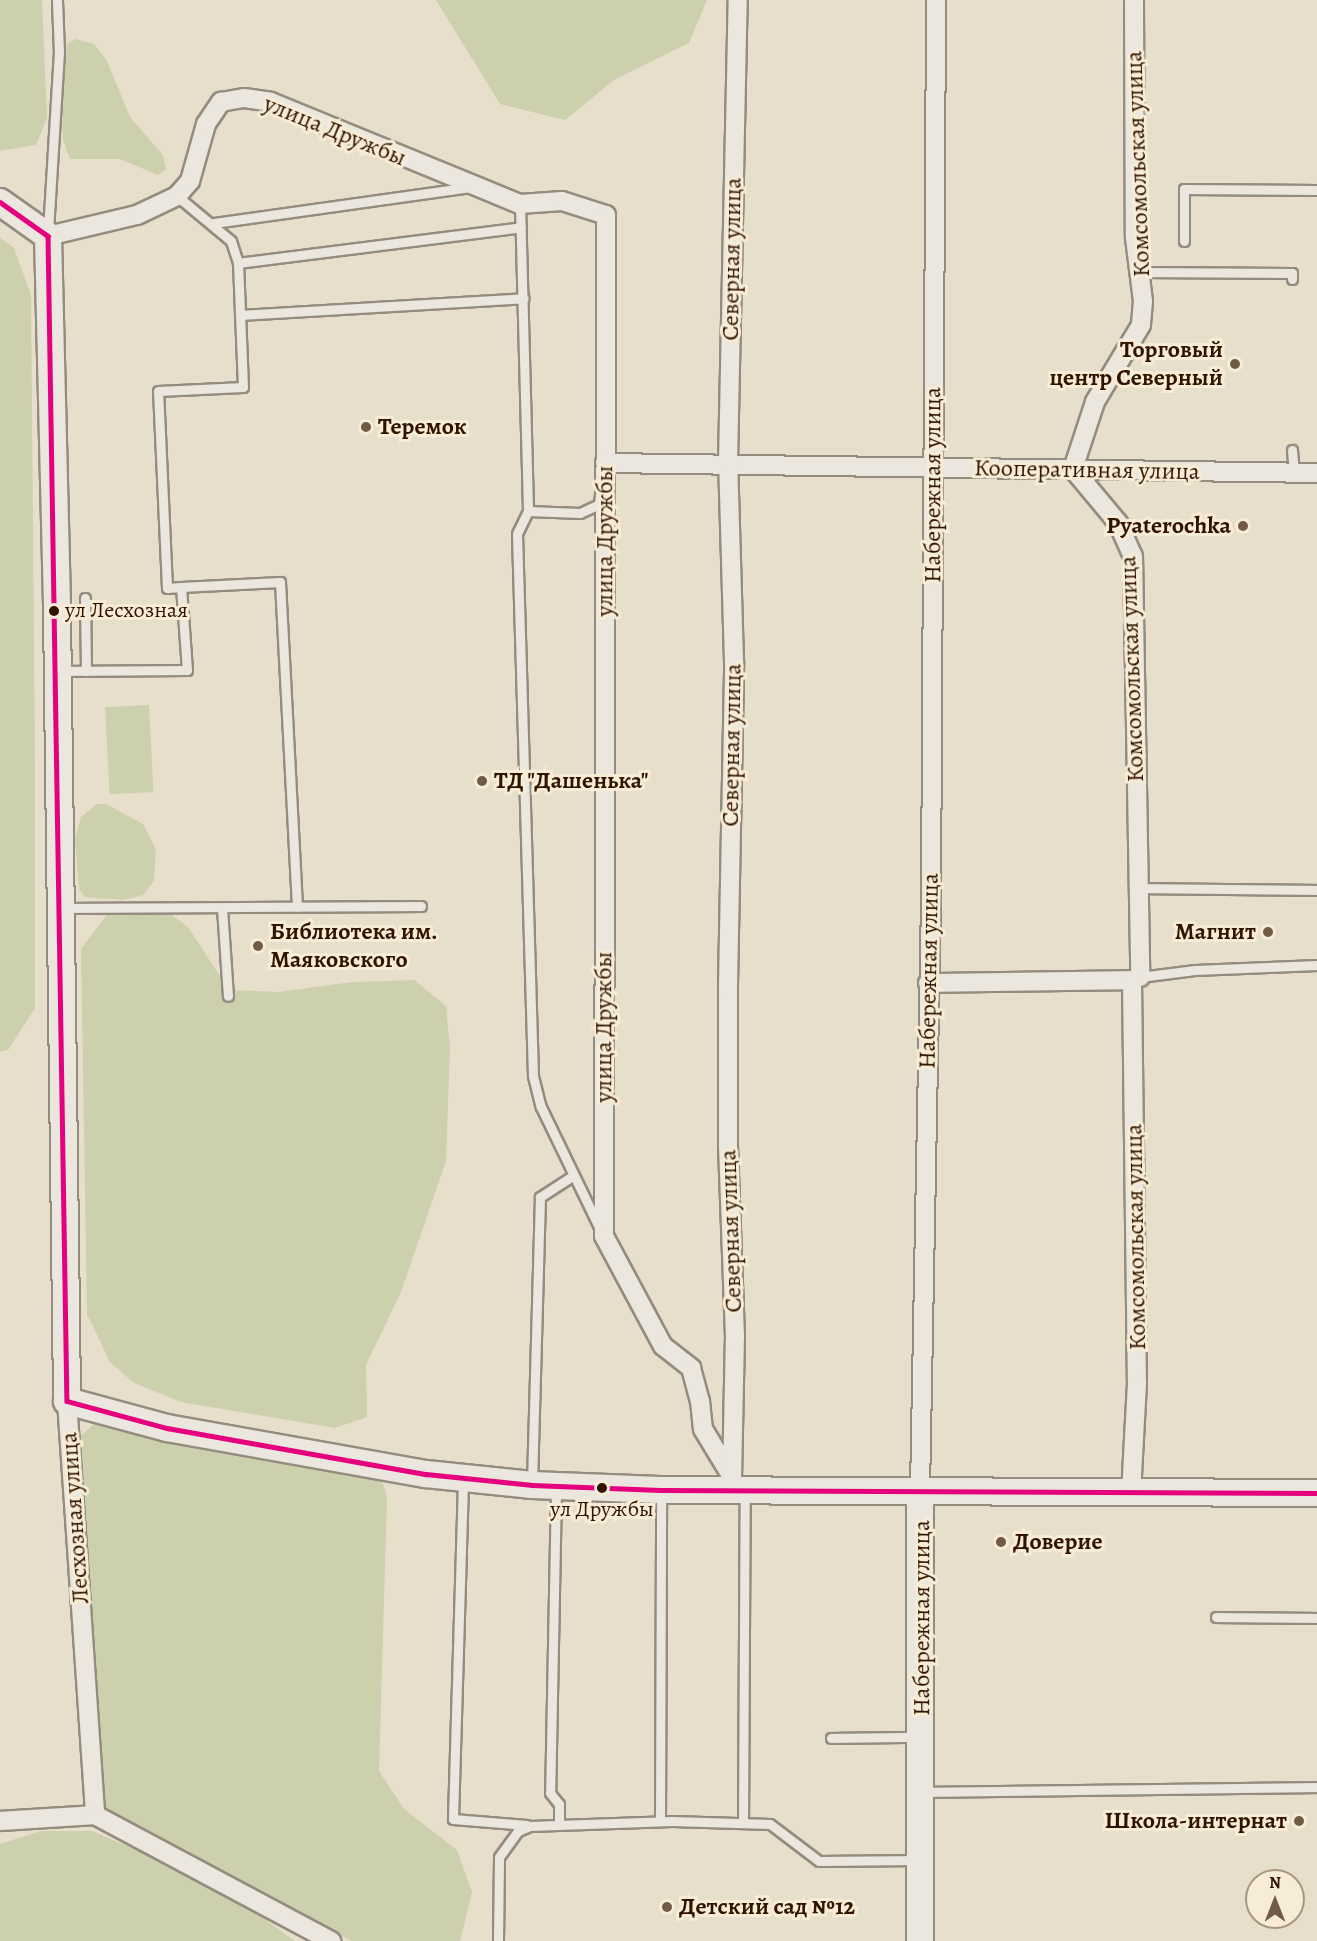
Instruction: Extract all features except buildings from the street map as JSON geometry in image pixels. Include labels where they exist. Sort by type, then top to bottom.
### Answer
[{"type":"street","name":"Северная улица","points":[[736,1485],[735,1338],[729,1204],[728,985],[734,661],[728,463],[738,0]]},
{"type":"street","name":"Набережная улица","points":[[921,1941],[920,1490],[928,983],[936,0]]},
{"type":"street","name":"Комсомольская улица","points":[[1131,1493],[1137,1383],[1133,556],[1118,523],[1073,469],[1095,402],[1141,325],[1135,238],[1134,0]]},
{"type":"street","name":"улица Дружбы","points":[[177,196],[190,181],[207,124],[221,102],[244,98],[271,102],[472,187],[520,204],[562,201],[606,215],[604,1236],[663,1346],[691,1368],[700,1401],[703,1429],[736,1485]]},
{"type":"street","points":[[0,202],[48,236],[137,215],[177,196]]},
{"type":"street","name":"Лесхозная улица","points":[[48,236],[57,671],[67,1401],[95,1815]]},
{"type":"street","name":"Кооперативная улица","points":[[605,464],[728,463],[1317,473]]},
{"type":"street","points":[[928,983],[1136,979]]},
{"type":"street","points":[[67,1401],[167,1428],[463,1479],[544,1486],[660,1490],[736,1485],[1131,1493],[1317,1493]]},
{"type":"street","points":[[0,1821],[95,1815],[331,1941]]},
{"type":"lane","points":[[48,236],[59,53],[57,0]]},
{"type":"lane","points":[[214,223],[472,187]]},
{"type":"lane","points":[[1184,241],[1184,189],[1317,190]]},
{"type":"lane","points":[[177,196],[214,223],[231,241],[238,263],[243,387],[158,391],[167,588],[280,582],[297,908]]},
{"type":"lane","points":[[520,204],[528,511],[517,534],[533,1076],[541,1107],[604,1236]]},
{"type":"lane","points":[[238,263],[521,227]]},
{"type":"lane","points":[[1139,272],[1292,273],[1292,279]]},
{"type":"lane","points":[[240,315],[523,298]]},
{"type":"lane","points":[[1292,450],[1294,473]]},
{"type":"lane","points":[[528,511],[580,513],[599,504],[605,464]]},
{"type":"lane","points":[[57,671],[187,670],[181,587]]},
{"type":"lane","points":[[86,598],[86,671]]},
{"type":"lane","points":[[1136,888],[1317,890]]},
{"type":"lane","points":[[60,908],[421,906]]},
{"type":"lane","points":[[222,908],[228,996]]},
{"type":"lane","points":[[1136,979],[1195,970],[1317,964]]},
{"type":"lane","points":[[559,1825],[559,1804],[550,1793],[540,1197],[574,1175]]},
{"type":"lane","points":[[463,1479],[453,1819],[530,1826],[660,1821],[770,1824],[819,1861],[922,1860]]},
{"type":"lane","points":[[736,1485],[743,1823]]},
{"type":"lane","points":[[660,1490],[660,1821]]},
{"type":"lane","points":[[1216,1617],[1317,1618]]},
{"type":"lane","points":[[831,1738],[922,1737]]},
{"type":"lane","points":[[922,1792],[1317,1787]]},
{"type":"lane","points":[[498,1941],[499,1857],[518,1831],[530,1826]]},
{"type":"green space","points":[[0,0],[42,0],[47,118],[36,145],[0,151]]},
{"type":"green space","points":[[436,0],[707,0],[689,43],[614,80],[565,120],[500,104]]},
{"type":"green space","points":[[76,39],[94,44],[106,59],[130,117],[163,155],[166,169],[158,175],[120,159],[70,159],[63,140],[62,102],[67,44]]},
{"type":"green space","points":[[0,238],[14,248],[31,295],[35,1008],[8,1050],[0,1052]]},
{"type":"green space","points":[[149,705],[154,792],[110,794],[105,707]]},
{"type":"green space","points":[[97,804],[106,804],[143,824],[156,850],[154,881],[143,895],[123,900],[85,897],[79,889],[75,839],[81,817]]},
{"type":"green space","points":[[128,910],[169,913],[188,927],[229,990],[278,992],[353,982],[414,980],[446,1006],[450,1047],[446,1161],[401,1292],[366,1365],[367,1417],[335,1428],[181,1402],[134,1383],[110,1362],[87,1314],[81,949],[108,913]]},
{"type":"green space","points":[[97,1421],[381,1477],[387,1497],[379,1771],[404,1809],[457,1850],[472,1892],[460,1941],[352,1941],[103,1807],[83,1775],[81,1436]]},
{"type":"green space","points":[[41,1831],[92,1831],[160,1860],[250,1909],[295,1941],[0,1941],[0,1844]]},
{"type":"transit line","points":[[0,202],[48,236]]},
{"type":"transit line","points":[[48,236],[67,1401]]},
{"type":"transit line","points":[[67,1401],[167,1428],[426,1474],[532,1485],[660,1490],[1317,1493]]},
{"type":"place","name":"Торговый центр Северный","points":[[1235,364]]},
{"type":"place","name":"Теремок","points":[[366,427]]},
{"type":"place","name":"Pyaterochka","points":[[1243,526]]},
{"type":"place","name":"ул Лесхозная","points":[[54,611]]},
{"type":"place","name":"ТД \"Дашенька\"","points":[[482,781]]},
{"type":"place","name":"Магнит","points":[[1268,932]]},
{"type":"place","name":"Библиотека им. Маяковского","points":[[258,946]]},
{"type":"place","name":"ул Дружбы","points":[[602,1488]]},
{"type":"place","name":"Доверие","points":[[1001,1542]]},
{"type":"place","name":"Школа-интернат","points":[[1299,1821]]},
{"type":"place","name":"Детский сад №12","points":[[667,1907]]}]
